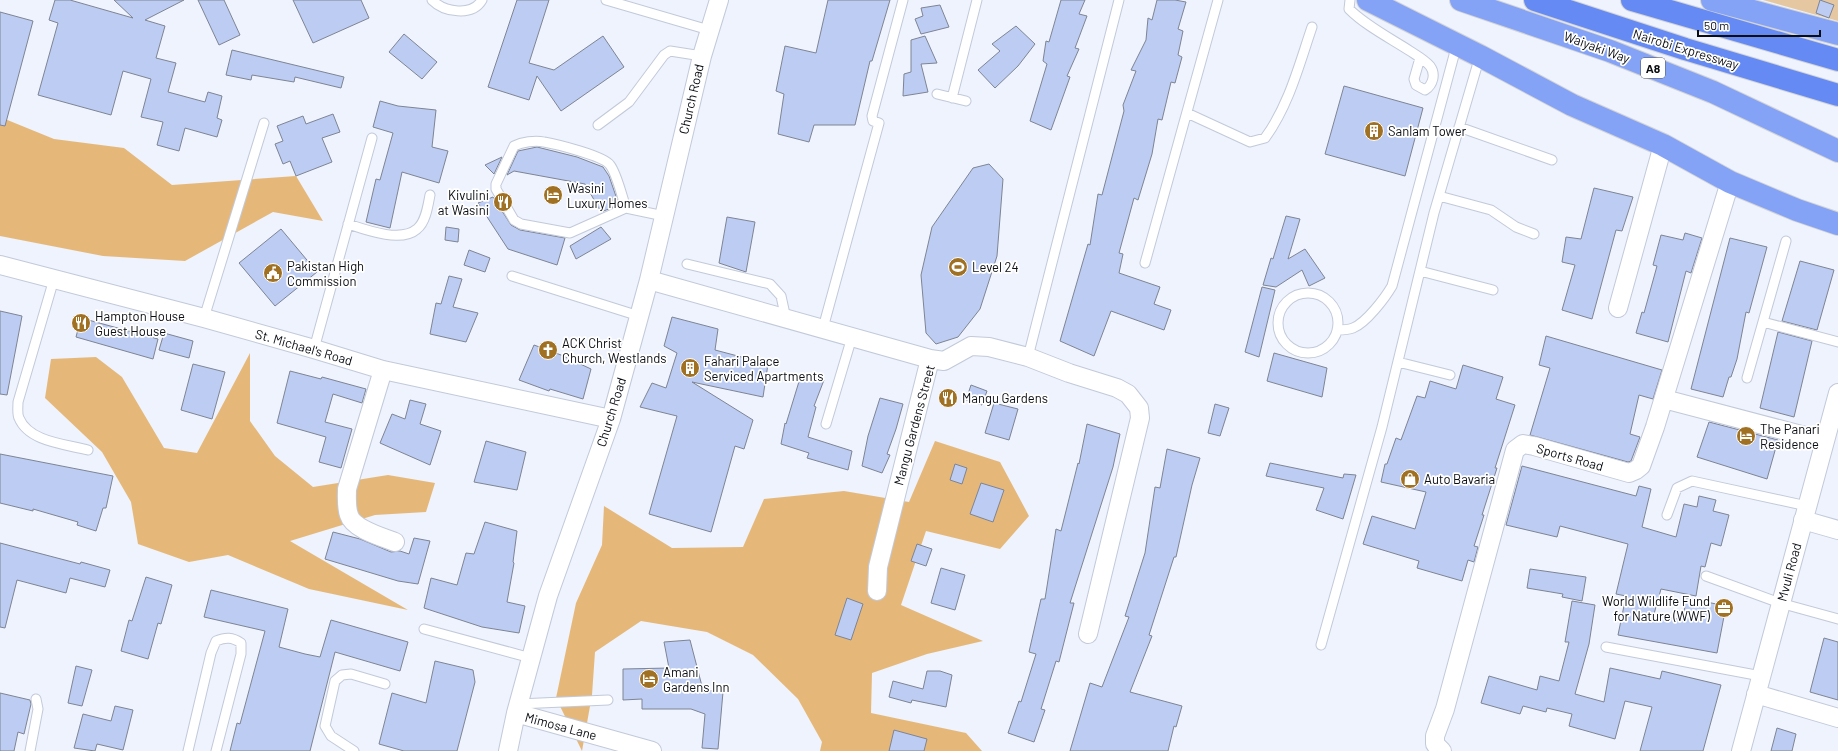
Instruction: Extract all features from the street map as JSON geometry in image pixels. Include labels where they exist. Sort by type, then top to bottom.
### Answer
[{"type":"highway","points":[[1368,0],[1457,44],[1572,105],[1663,145],[1730,182],[1797,210],[1838,224]]},
{"type":"highway","name":"Waiyaki Way","points":[[1461,0],[1632,59],[1713,92],[1838,151]]},
{"type":"highway","name":"Nairobi Expressway","points":[[1535,0],[1685,49],[1838,94]]},
{"type":"highway","points":[[1632,0],[1838,60]]},
{"type":"highway","points":[[1712,0],[1838,34]]},
{"type":"street","name":"Church Road","points":[[508,751],[517,709],[548,596],[611,420],[649,280],[702,56],[719,0]]},
{"type":"street","points":[[1618,308],[1663,145]]},
{"type":"street","name":"Sports Road","points":[[1442,751],[1436,744],[1435,736],[1445,709],[1515,450],[1523,444],[1534,446],[1623,472],[1632,472],[1641,466],[1645,459],[1664,399],[1730,182]]},
{"type":"street","name":"St. Michael's Road","points":[[0,265],[204,318],[383,370],[611,420]]},
{"type":"street","points":[[649,280],[930,359]]},
{"type":"street","name":"Mangu Gardens Street","points":[[877,591],[880,560],[930,359],[944,361],[971,346],[989,347],[1028,357],[1069,373],[1117,388],[1128,394],[1139,408],[1140,418],[1088,634]]},
{"type":"street","points":[[383,370],[347,489],[347,500],[349,516],[356,524],[372,534],[395,542]]},
{"type":"street","name":"Mvuli Road","points":[[1741,751],[1838,393]]},
{"type":"street","points":[[1664,399],[1824,441]]},
{"type":"street","points":[[1805,513],[1838,530]]},
{"type":"street","points":[[1756,694],[1838,718]]},
{"type":"street","name":"Mimosa Lane","points":[[517,709],[652,751]]},
{"type":"lane","points":[[432,0],[436,4],[454,11],[469,10],[482,0]]},
{"type":"lane","points":[[606,0],[709,30]]},
{"type":"lane","points":[[823,328],[879,123],[873,121],[872,116],[903,0]]},
{"type":"lane","points":[[952,98],[977,0]]},
{"type":"lane","points":[[1028,357],[1119,0]]},
{"type":"lane","points":[[1145,264],[1218,0]]},
{"type":"lane","points":[[1350,0],[1349,10],[1358,18],[1420,58]]},
{"type":"lane","points":[[1187,113],[1250,142],[1265,138],[1275,124],[1289,95],[1312,27]]},
{"type":"lane","points":[[1337,330],[1347,330],[1358,325],[1385,298],[1392,286],[1457,44]]},
{"type":"lane","points":[[598,125],[630,102],[664,55],[670,51],[702,56]]},
{"type":"lane","points":[[1321,645],[1382,427],[1439,196],[1480,56]]},
{"type":"lane","points":[[937,94],[966,101]]},
{"type":"lane","points":[[204,318],[264,123]]},
{"type":"lane","points":[[1459,127],[1552,160]]},
{"type":"lane","points":[[314,349],[372,138]]},
{"type":"lane","points":[[626,208],[612,167],[607,161],[585,153],[543,142],[522,143],[514,146],[496,184],[496,190],[514,220],[521,224],[570,234],[626,208],[664,216]]},
{"type":"lane","points":[[348,224],[384,235],[406,234],[418,229],[426,214],[430,195]]},
{"type":"lane","points":[[1439,196],[1491,210],[1516,228],[1534,234]]},
{"type":"lane","points":[[1747,378],[1786,241]]},
{"type":"lane","points":[[687,264],[770,284],[781,296],[786,319]]},
{"type":"lane","points":[[1420,271],[1493,290]]},
{"type":"lane","points":[[512,276],[639,316]]},
{"type":"lane","points":[[54,279],[18,402],[18,417],[26,429],[41,438],[88,450]]},
{"type":"lane","points":[[1313,294],[1328,301],[1333,308],[1337,316],[1337,330],[1333,340],[1327,346],[1312,353],[1303,353],[1288,345],[1282,339],[1279,331],[1279,314],[1289,300],[1296,296],[1313,294]]},
{"type":"lane","points":[[1763,322],[1838,342]]},
{"type":"lane","points":[[826,424],[852,337]]},
{"type":"lane","points":[[1398,362],[1450,375]]},
{"type":"lane","points":[[1667,515],[1677,488],[1692,481],[1805,513]]},
{"type":"lane","points":[[1706,576],[1780,603],[1838,619]]},
{"type":"lane","points":[[424,629],[531,658]]},
{"type":"lane","points":[[188,751],[213,647],[216,641],[234,639],[241,643],[241,654],[216,751]]},
{"type":"lane","points":[[1606,647],[1761,676]]},
{"type":"lane","points":[[354,751],[331,736],[325,726],[335,681],[342,675],[351,674],[385,684]]},
{"type":"lane","points":[[30,751],[38,709],[36,699]]},
{"type":"lane","points":[[517,709],[608,700]]},
{"type":"shaded area","points":[[1763,0],[1838,0],[1838,21]]},
{"type":"shaded area","points":[[0,117],[54,139],[124,148],[172,185],[296,176],[323,221],[273,212],[185,261],[103,256],[0,236]]},
{"type":"shaded area","points":[[250,353],[250,421],[275,456],[313,487],[388,475],[435,483],[426,512],[375,515],[290,541],[408,610],[309,589],[228,555],[189,562],[138,544],[131,502],[102,452],[45,398],[51,359],[96,357],[122,377],[164,448],[197,453]]},
{"type":"shaded area","points":[[935,441],[1000,462],[1029,516],[1000,549],[926,531],[901,605],[983,641],[927,654],[872,673],[871,713],[966,733],[982,751],[820,751],[822,742],[798,699],[753,655],[707,632],[641,621],[595,652],[592,695],[582,751],[556,698],[576,603],[602,545],[604,506],[672,548],[743,547],[764,499],[844,491],[909,502]]},
{"type":"building","points":[[55,0],[70,0],[133,18],[114,0],[184,0],[145,20],[165,26],[156,58],[176,63],[168,92],[205,102],[208,92],[222,96],[217,118],[222,120],[217,137],[185,128],[179,151],[157,145],[163,122],[141,117],[151,79],[123,71],[111,115],[38,95],[58,23],[49,20]]},
{"type":"building","points":[[198,0],[224,0],[240,35],[219,45]]},
{"type":"building","points":[[293,0],[361,0],[369,18],[313,43]]},
{"type":"building","points":[[517,0],[549,0],[529,63],[554,70],[603,36],[624,67],[561,111],[537,76],[529,100],[488,87]]},
{"type":"building","points":[[828,0],[890,0],[872,61],[870,61],[855,125],[814,125],[809,142],[778,134],[784,94],[776,91],[785,46],[816,53]]},
{"type":"building","points":[[1061,0],[1085,0],[1079,14],[1087,16],[1075,48],[1079,49],[1067,76],[1070,77],[1051,130],[1030,121],[1047,64],[1043,61],[1046,41],[1049,42]]},
{"type":"building","points":[[1157,0],[1175,0],[1186,2],[1178,29],[1183,31],[1178,55],[1182,57],[1175,83],[1171,82],[1162,120],[1158,119],[1152,154],[1138,200],[1134,198],[1119,253],[1123,254],[1119,273],[1160,287],[1154,304],[1171,310],[1164,330],[1111,311],[1094,356],[1060,341],[1088,244],[1090,245],[1098,194],[1102,195],[1124,111],[1123,105],[1136,71],[1131,70],[1146,40],[1148,18],[1152,20]]},
{"type":"building","points":[[1820,0],[1834,5],[1829,18],[1816,13]]},
{"type":"building","points":[[940,5],[949,27],[921,34],[915,19],[923,16],[921,8]]},
{"type":"building","points":[[0,12],[33,21],[5,126],[0,125]]},
{"type":"building","points":[[1016,26],[1035,44],[1018,66],[995,88],[978,70],[1000,51],[992,44]]},
{"type":"building","points":[[404,34],[437,62],[422,79],[389,52]]},
{"type":"building","points":[[925,36],[937,63],[921,64],[928,92],[903,96],[904,74],[911,72],[911,40]]},
{"type":"building","points":[[232,50],[344,77],[341,88],[295,77],[294,82],[252,75],[251,80],[226,75]]},
{"type":"building","name":"Sanlam Tower","points":[[1344,86],[1423,108],[1405,176],[1325,154]]},
{"type":"building","points":[[380,101],[398,106],[436,110],[432,147],[448,151],[439,183],[402,172],[390,228],[366,222],[376,179],[380,180],[393,133],[373,127]]},
{"type":"building","points":[[333,114],[340,132],[322,138],[332,162],[296,176],[290,161],[283,164],[275,144],[283,141],[277,126],[303,116],[306,124]]},
{"type":"building","points":[[537,147],[577,157],[603,167],[609,176],[619,205],[601,212],[585,184],[514,171],[507,175],[518,151]]},
{"type":"building","points":[[502,157],[494,174],[485,165]]},
{"type":"building","points":[[989,164],[1003,179],[997,256],[980,309],[958,337],[936,344],[926,333],[921,275],[932,227],[973,168]]},
{"type":"building","points":[[1594,188],[1633,197],[1622,231],[1616,230],[1592,319],[1562,310],[1575,265],[1562,262],[1566,237],[1581,239]]},
{"type":"building","points":[[493,197],[511,225],[520,230],[565,238],[557,265],[508,249],[478,203]]},
{"type":"building","points":[[1286,216],[1300,219],[1288,259],[1305,249],[1325,278],[1309,286],[1302,270],[1276,287],[1263,285],[1271,258],[1273,259]]},
{"type":"building","points":[[727,217],[755,222],[746,272],[719,263]]},
{"type":"building","points":[[446,227],[459,229],[458,242],[445,240]]},
{"type":"building","points":[[601,227],[611,239],[576,259],[570,246]]},
{"type":"building","points":[[281,229],[317,272],[275,306],[239,263]]},
{"type":"building","points":[[1685,233],[1702,238],[1691,273],[1686,271],[1668,342],[1636,333],[1642,312],[1644,313],[1657,266],[1653,265],[1661,235],[1683,240]]},
{"type":"building","points":[[1730,238],[1767,247],[1749,313],[1746,312],[1737,359],[1731,377],[1729,377],[1723,397],[1691,389]]},
{"type":"building","points":[[469,250],[490,258],[485,272],[464,265]]},
{"type":"building","points":[[1800,261],[1834,270],[1817,330],[1782,321]]},
{"type":"building","points":[[449,276],[462,279],[453,307],[478,313],[466,342],[430,334],[436,303],[441,304]]},
{"type":"building","points":[[1262,287],[1275,290],[1259,357],[1245,352]]},
{"type":"building","points":[[0,311],[22,316],[7,395],[0,394]]},
{"type":"building","points":[[672,317],[718,329],[715,350],[768,364],[763,397],[692,382],[753,420],[744,449],[735,446],[711,532],[649,514],[677,416],[640,407],[652,383],[666,388],[677,353],[664,346]]},
{"type":"building","points":[[81,318],[158,339],[153,359],[76,337]]},
{"type":"building","points":[[1778,332],[1812,341],[1794,417],[1760,408]]},
{"type":"building","points":[[164,333],[193,341],[189,358],[159,350]]},
{"type":"building","points":[[1546,336],[1662,370],[1653,399],[1639,395],[1630,434],[1640,437],[1631,461],[1628,462],[1530,435],[1550,368],[1539,365]]},
{"type":"building","points":[[534,345],[561,355],[591,369],[583,399],[550,389],[549,391],[519,380]]},
{"type":"building","points":[[1274,353],[1327,368],[1322,397],[1267,381]]},
{"type":"building","points":[[193,364],[225,372],[212,419],[181,410]]},
{"type":"building","points":[[1463,365],[1503,377],[1496,399],[1515,405],[1482,515],[1484,515],[1474,546],[1478,547],[1474,562],[1468,560],[1462,581],[1417,568],[1419,561],[1363,544],[1372,516],[1415,529],[1426,492],[1381,482],[1385,464],[1387,464],[1396,438],[1401,440],[1417,396],[1425,398],[1430,381],[1456,389]]},
{"type":"building","points":[[290,371],[321,379],[322,377],[366,389],[362,403],[333,394],[325,422],[352,429],[341,468],[319,462],[326,437],[277,423]]},
{"type":"building","points":[[801,375],[824,380],[814,406],[816,407],[808,437],[852,451],[848,470],[807,458],[809,453],[781,444],[785,423],[786,424]]},
{"type":"building","points":[[971,385],[987,391],[982,405],[966,400]]},
{"type":"building","points":[[880,398],[903,404],[887,454],[890,455],[882,473],[862,466],[868,436]]},
{"type":"building","points":[[410,400],[426,404],[420,424],[441,431],[430,465],[380,443],[392,414],[405,419]]},
{"type":"building","points":[[994,403],[1018,409],[1009,440],[985,433]]},
{"type":"building","points":[[1215,404],[1229,408],[1220,436],[1208,433]]},
{"type":"building","points":[[1709,422],[1778,440],[1767,479],[1697,457]]},
{"type":"building","points":[[1087,424],[1120,434],[1113,467],[1070,603],[1074,603],[1059,662],[1056,661],[1041,709],[1045,710],[1034,742],[1008,733],[1019,701],[1021,702],[1036,654],[1029,652],[1041,599],[1045,599],[1056,529],[1061,531],[1078,463],[1079,464]]},
{"type":"building","points":[[486,441],[526,452],[517,490],[474,482]]},
{"type":"building","points":[[1167,449],[1200,458],[1192,485],[1176,557],[1174,557],[1149,635],[1152,636],[1130,692],[1182,706],[1176,727],[1174,726],[1168,751],[1070,751],[1090,683],[1102,687],[1129,617],[1125,616],[1145,553],[1155,487],[1160,488]]},
{"type":"building","points":[[0,454],[113,476],[106,508],[103,508],[96,531],[77,525],[78,522],[33,509],[33,511],[0,503]]},
{"type":"building","points":[[1270,463],[1343,478],[1344,474],[1356,475],[1343,519],[1316,510],[1324,488],[1266,476]]},
{"type":"building","points":[[955,464],[967,468],[962,484],[950,480]]},
{"type":"building","points":[[1522,466],[1636,496],[1639,486],[1651,489],[1642,527],[1676,537],[1684,504],[1697,507],[1699,496],[1716,500],[1713,511],[1729,515],[1721,546],[1711,543],[1705,567],[1701,566],[1696,596],[1661,589],[1654,614],[1682,620],[1687,598],[1726,606],[1717,653],[1618,635],[1626,596],[1616,594],[1628,544],[1560,526],[1557,537],[1506,525]]},
{"type":"building","points":[[981,483],[1004,490],[993,522],[970,514]]},
{"type":"building","points":[[485,522],[517,531],[514,563],[507,602],[525,606],[519,633],[482,627],[424,608],[431,578],[457,585],[466,553],[474,554]]},
{"type":"building","points":[[333,532],[360,539],[391,552],[400,551],[409,554],[414,538],[430,541],[418,584],[398,581],[325,559]]},
{"type":"building","points":[[0,543],[80,564],[81,562],[110,570],[105,587],[70,578],[66,593],[17,580],[5,628],[0,627]]},
{"type":"building","points":[[917,544],[932,549],[926,566],[911,561]]},
{"type":"building","points":[[941,568],[965,575],[955,610],[931,603]]},
{"type":"building","points":[[1530,569],[1586,577],[1582,601],[1562,597],[1563,594],[1527,588]]},
{"type":"building","points":[[146,577],[172,585],[161,624],[158,623],[148,659],[121,651],[129,620],[132,621]]},
{"type":"building","points":[[211,590],[288,609],[279,647],[305,654],[320,657],[331,620],[408,642],[400,671],[335,652],[310,751],[230,751],[237,723],[240,724],[265,631],[204,617]]},
{"type":"building","points":[[847,598],[863,604],[851,640],[835,635]]},
{"type":"building","points":[[1572,601],[1595,605],[1589,644],[1575,694],[1604,702],[1610,668],[1660,679],[1662,671],[1721,685],[1703,751],[1640,751],[1652,707],[1625,701],[1615,739],[1569,726],[1572,714],[1547,708],[1546,712],[1523,706],[1520,714],[1481,703],[1489,676],[1537,690],[1540,676],[1559,681],[1569,642],[1565,642]]},
{"type":"building","points":[[1824,638],[1838,642],[1838,700],[1810,692]]},
{"type":"building","points":[[690,640],[703,690],[723,692],[718,749],[702,748],[705,714],[691,709],[642,709],[642,699],[623,700],[623,669],[669,668],[664,642]]},
{"type":"building","points":[[435,661],[473,670],[475,682],[457,751],[404,751],[379,744],[392,693],[426,703]]},
{"type":"building","points":[[76,666],[92,670],[82,706],[68,703]]},
{"type":"building","points":[[927,671],[940,671],[952,675],[946,707],[912,700],[911,703],[889,697],[893,681],[923,689]]},
{"type":"building","points":[[0,693],[30,700],[31,704],[24,734],[18,732],[14,751],[0,751]]},
{"type":"building","points":[[115,706],[133,710],[123,750],[97,744],[95,751],[74,748],[83,714],[111,721]]},
{"type":"building","points":[[1777,728],[1796,734],[1792,751],[1771,751]]},
{"type":"building","points":[[894,730],[927,739],[924,751],[889,751]]},
{"type":"place","name":"Sanlam Tower","points":[[1374,131]]},
{"type":"place","name":"Wasini Luxury Homes","points":[[553,195]]},
{"type":"place","name":"Kivulini at Wasini","points":[[503,202]]},
{"type":"place","name":"Level 24","points":[[958,267]]},
{"type":"place","name":"Pakistan High Commission","points":[[273,273]]},
{"type":"place","name":"Hampton House Guest House","points":[[81,323]]},
{"type":"place","name":"ACK Christ Church, Westlands","points":[[548,350]]},
{"type":"place","name":"Fahari Palace Serviced Apartments","points":[[690,368]]},
{"type":"place","name":"Mangu Gardens","points":[[948,398]]},
{"type":"place","name":"The Panari Residence","points":[[1746,436]]},
{"type":"place","name":"Auto Bavaria","points":[[1410,479]]},
{"type":"place","name":"World Wildlife Fund for Nature (WWF)","points":[[1724,608]]},
{"type":"place","name":"Amani Gardens Inn","points":[[649,679]]}]
